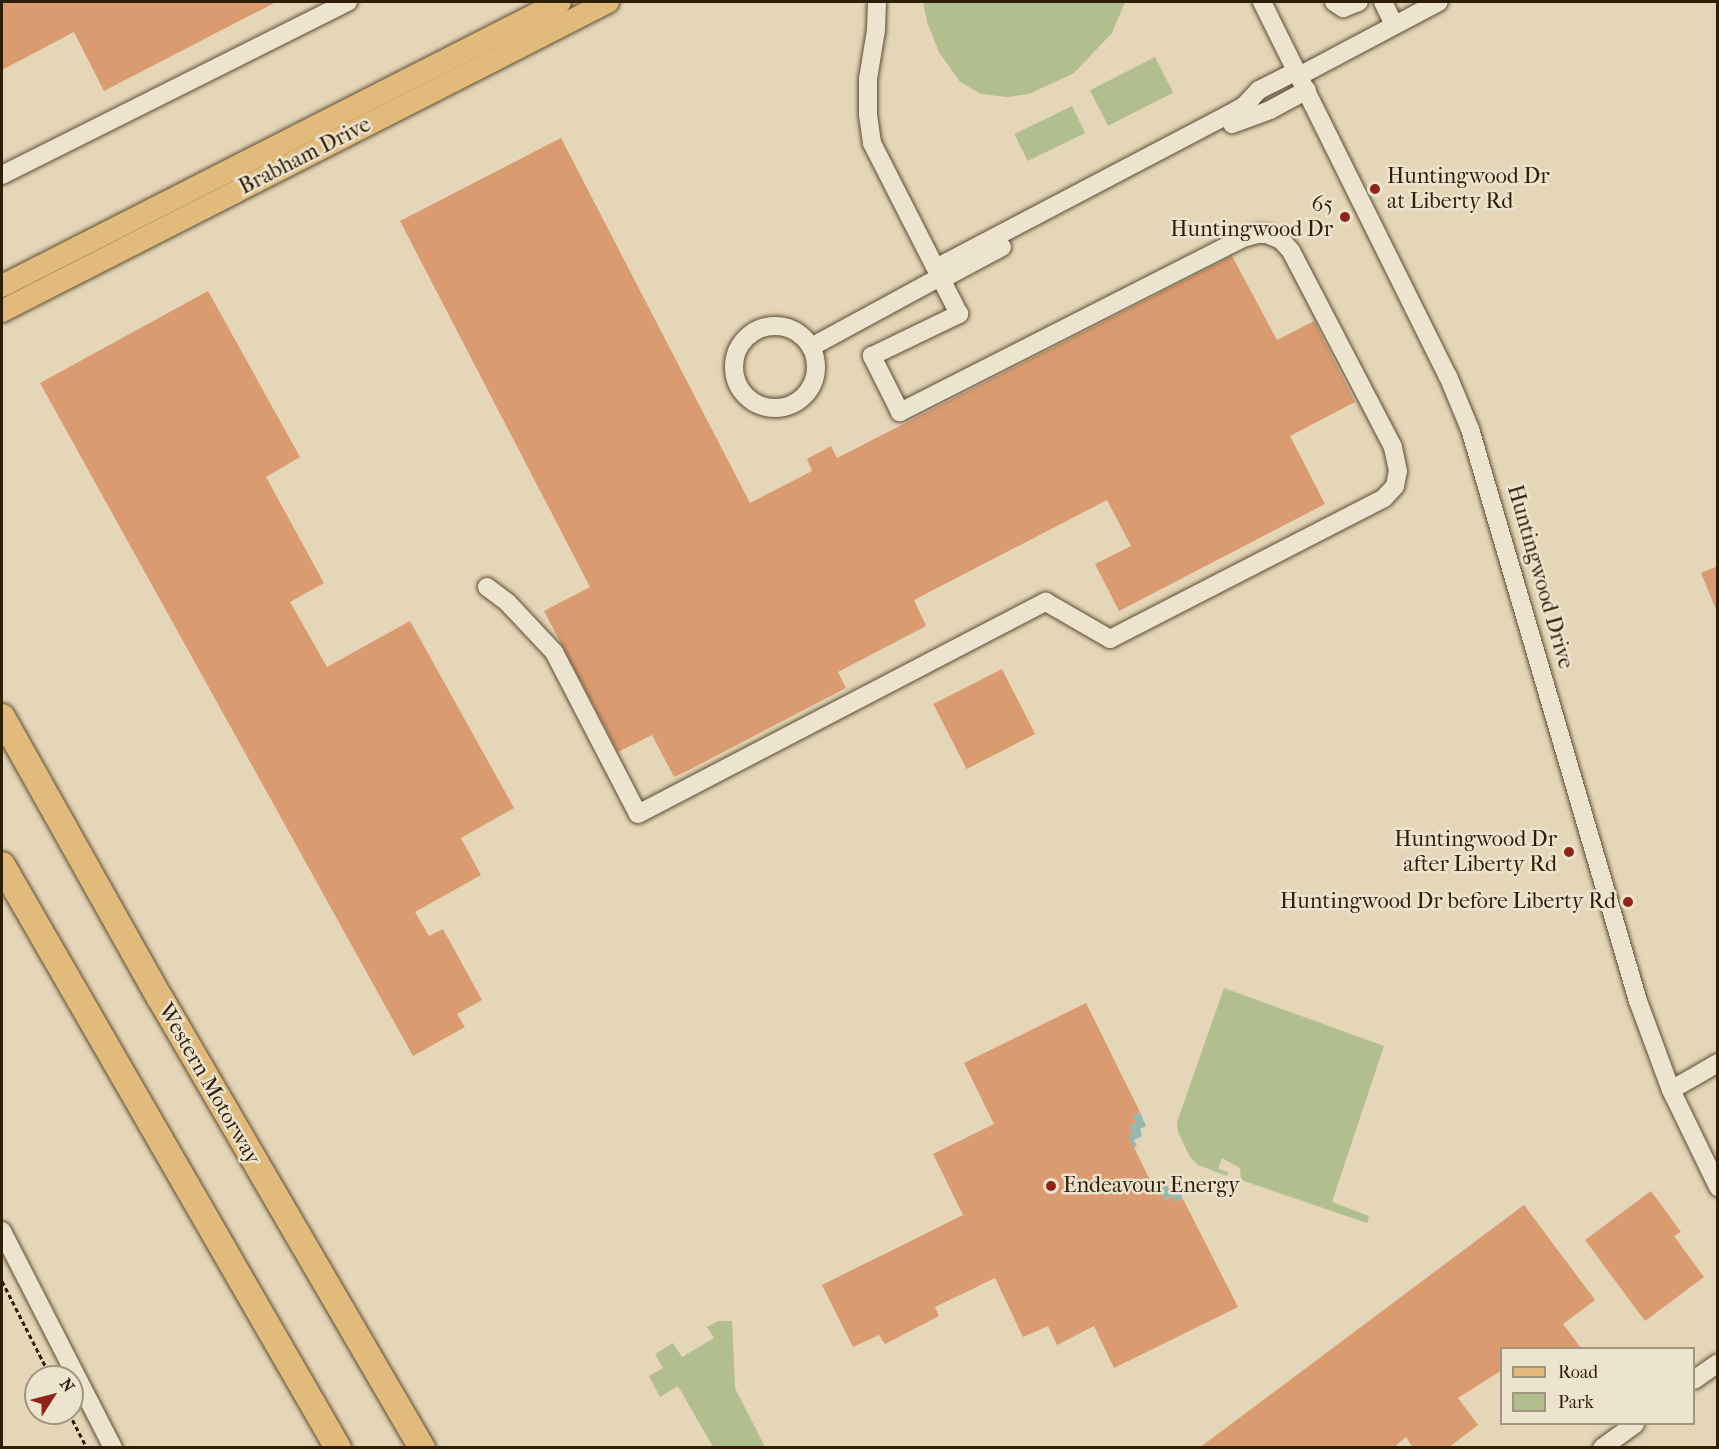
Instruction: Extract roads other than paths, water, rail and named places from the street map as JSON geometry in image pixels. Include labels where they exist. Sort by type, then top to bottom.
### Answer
[{"type":"highway","name":"Western Motorway","points":[[2,717],[171,1018],[422,1448]]},
{"type":"highway","points":[[2,865],[338,1448]]},
{"type":"main road","name":"Brabham Drive","points":[[2,286],[560,2]]},
{"type":"main road","name":"Brabham Drive","points":[[2,311],[608,2]]},
{"type":"street","points":[[2,176],[348,2]]},
{"type":"street","points":[[487,587],[508,603],[554,652],[638,814],[1047,602],[1110,639],[1384,498],[1395,486],[1398,464],[1393,447],[1292,251],[1273,236],[1257,234],[1243,238],[900,412],[872,356],[959,314],[872,143],[868,90],[876,30],[877,2]]},
{"type":"street","name":"Huntingwood Drive","points":[[1262,2],[1444,368],[1470,429],[1620,943],[1671,1090],[1718,1187]]},
{"type":"street","points":[[1334,2],[1343,8],[1359,2]]},
{"type":"street","points":[[1383,2],[1394,25]]},
{"type":"street","points":[[811,347],[1228,115],[1245,105],[1260,90],[1301,79],[1394,25],[1439,2]]},
{"type":"street","points":[[768,326],[793,330],[811,347],[816,367],[815,377],[806,395],[798,402],[778,408],[758,404],[742,392],[734,373],[736,353],[741,344],[756,330],[768,326]]},
{"type":"street","points":[[1671,1090],[1718,1063]]},
{"type":"street","points":[[2,1231],[113,1448]]},
{"type":"street","points":[[1695,1379],[1718,1363]]},
{"type":"street","points":[[1602,1448],[1634,1425]]},
{"type":"water","points":[[1140,1112],[1146,1126],[1140,1129],[1142,1136],[1134,1140],[1137,1146],[1134,1148],[1125,1137],[1132,1133],[1129,1126],[1136,1123],[1133,1116]]},
{"type":"water","points":[[1155,1181],[1158,1188],[1166,1184],[1169,1189],[1176,1186],[1183,1199],[1176,1202],[1173,1196],[1165,1200],[1162,1193],[1155,1196],[1152,1183]]},
{"type":"place","name":"Huntingwood Dr at Liberty Rd","points":[[1375,189]]},
{"type":"place","name":"65 Huntingwood Dr","points":[[1345,217]]},
{"type":"place","name":"Huntingwood Dr after Liberty Rd","points":[[1569,852]]},
{"type":"place","name":"Huntingwood Dr before Liberty Rd","points":[[1628,902]]},
{"type":"place","name":"Endeavour Energy","points":[[1051,1186]]}]
